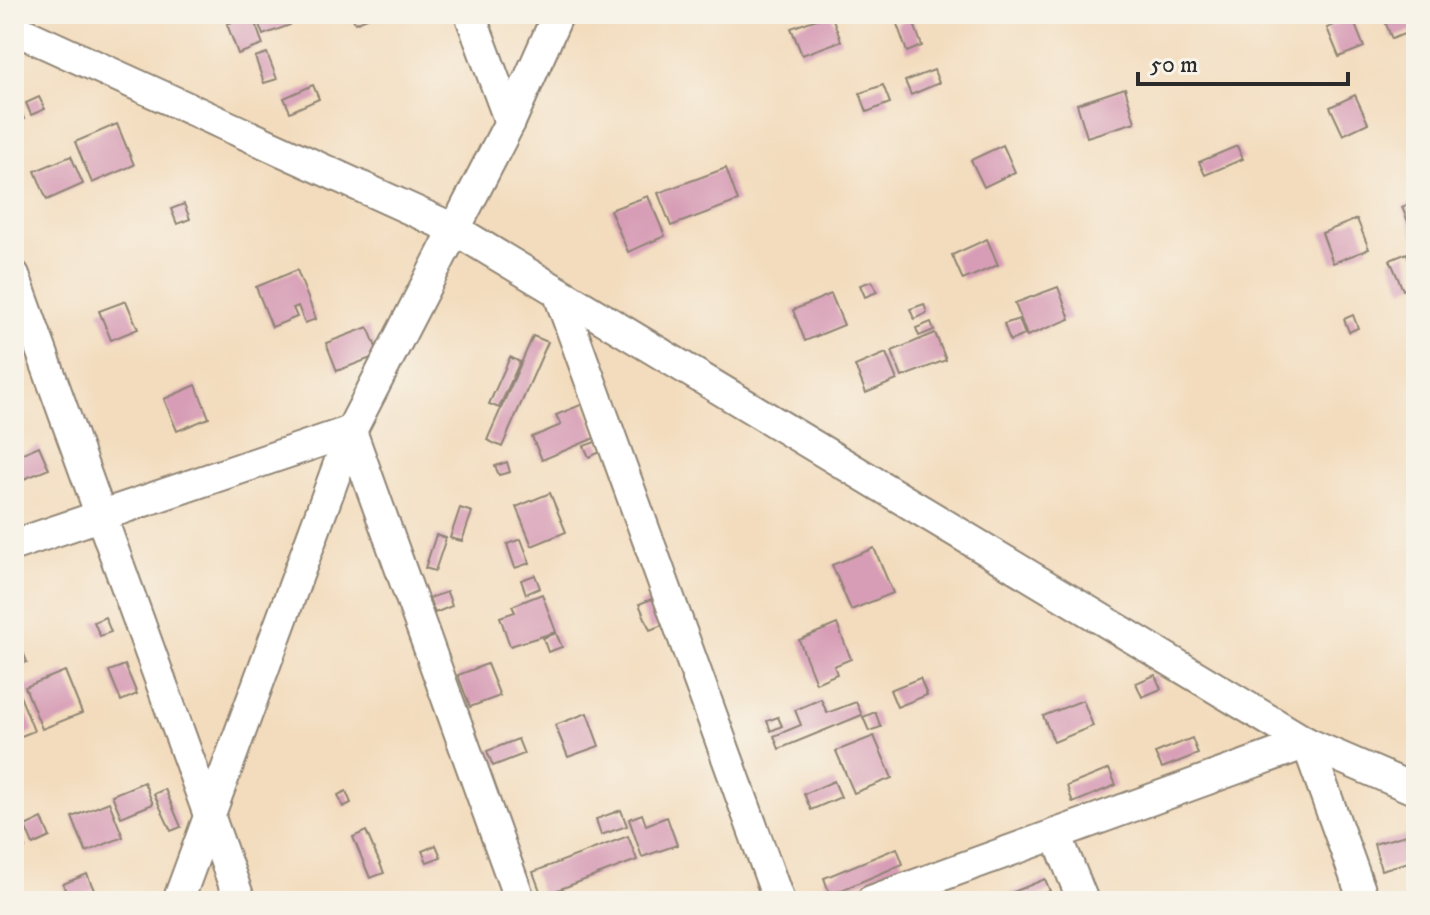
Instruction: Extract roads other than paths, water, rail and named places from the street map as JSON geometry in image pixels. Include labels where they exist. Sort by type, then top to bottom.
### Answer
[{"type":"street","points":[[470,14],[510,122]]},
{"type":"street","points":[[178,901],[351,431],[510,122],[558,14]]},
{"type":"street","points":[[14,29],[454,229],[1307,743],[1416,790]]},
{"type":"street","points":[[14,275],[240,901]]},
{"type":"street","points":[[558,292],[779,901]]},
{"type":"street","points":[[14,545],[351,431]]},
{"type":"street","points":[[351,431],[520,901]]},
{"type":"street","points":[[871,901],[1307,743]]},
{"type":"street","points":[[1307,743],[1364,901]]},
{"type":"street","points":[[1056,834],[1083,901]]}]
